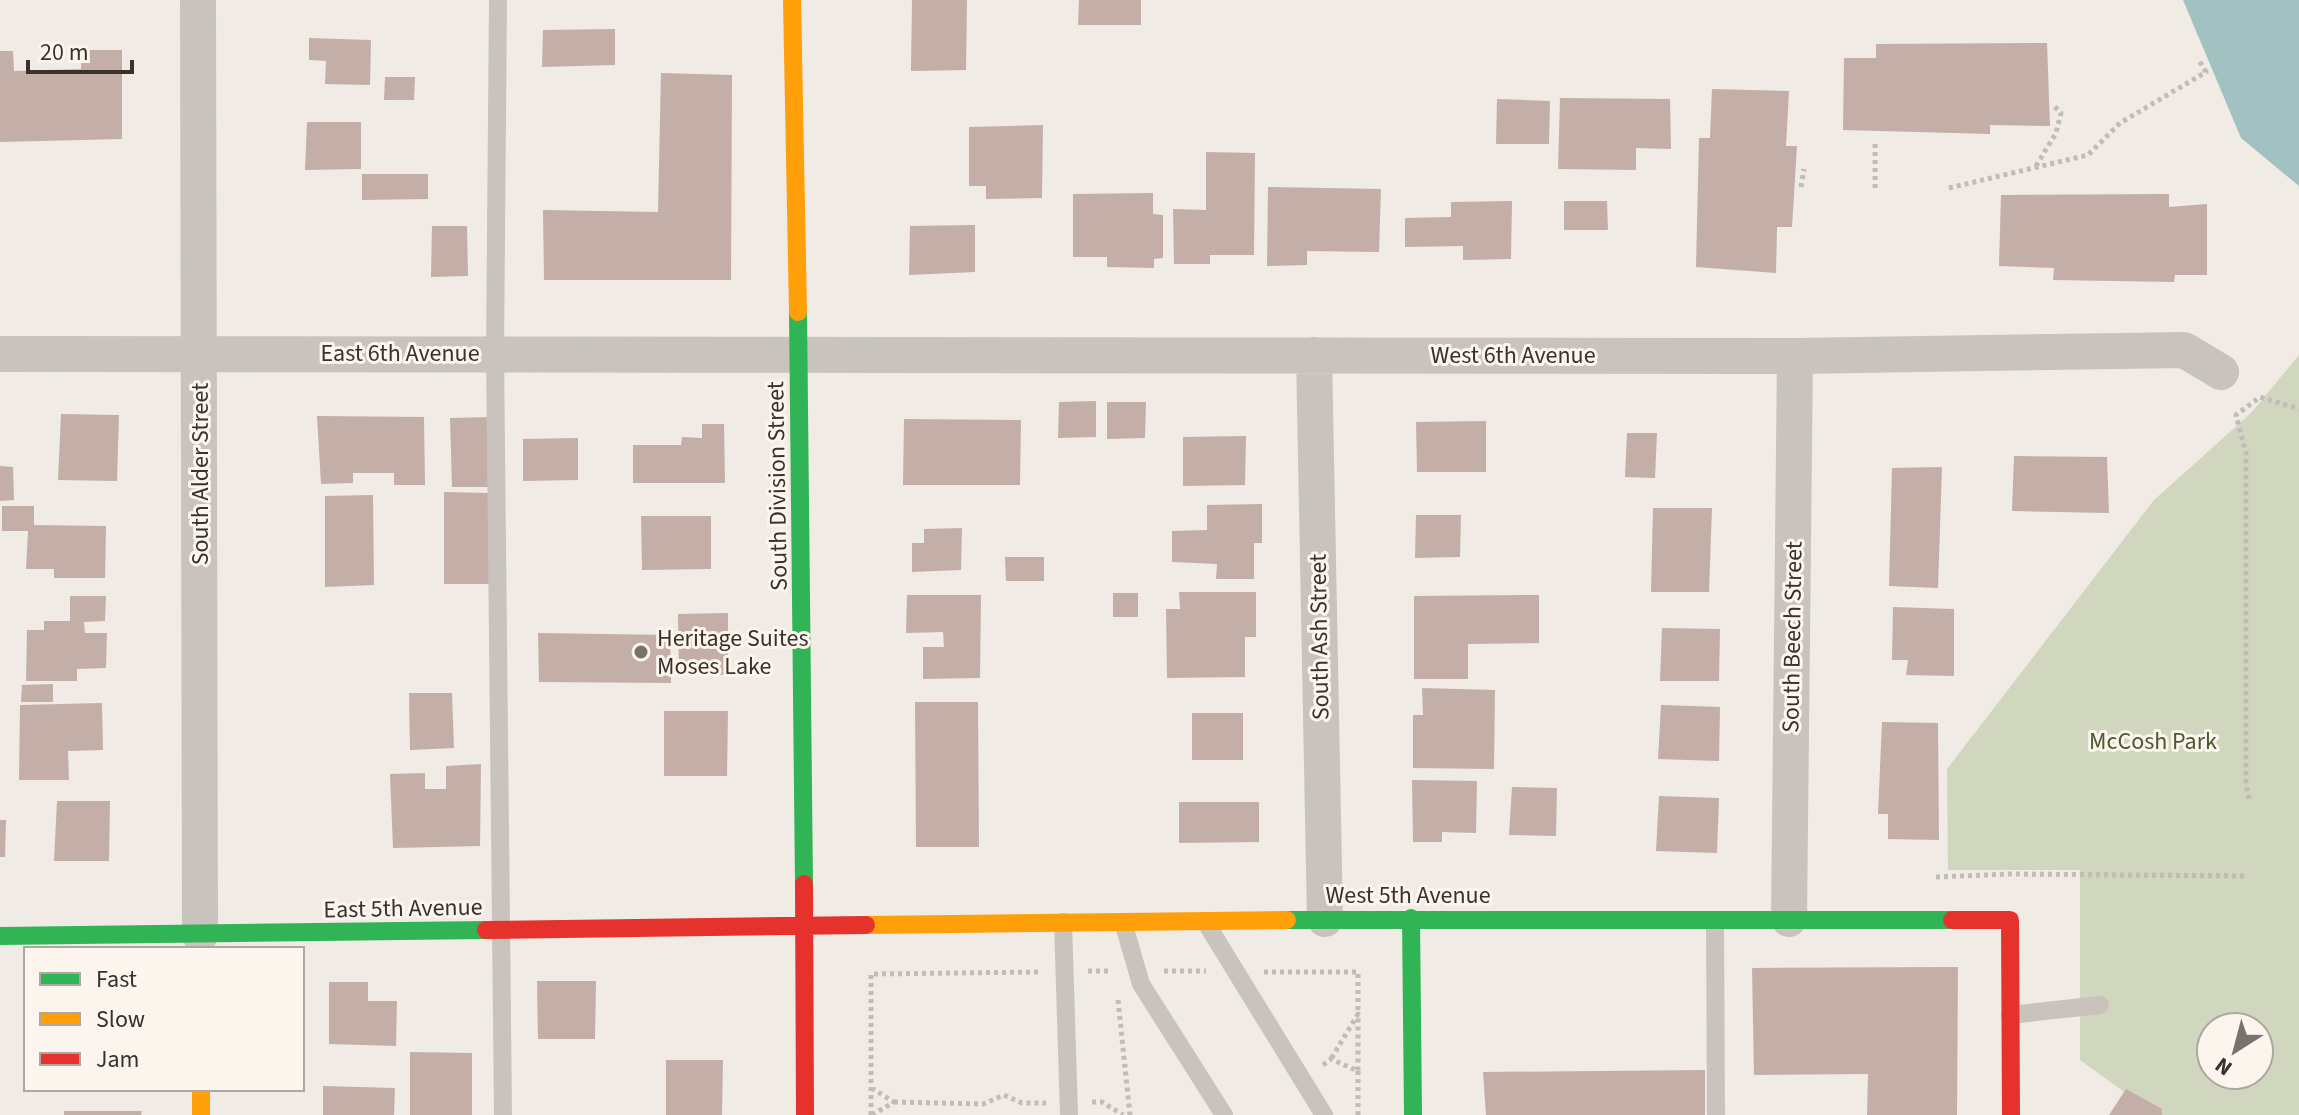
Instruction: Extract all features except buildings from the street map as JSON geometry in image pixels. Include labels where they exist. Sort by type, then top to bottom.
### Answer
[{"type":"main road","name":"South Division Street","points":[[792,0],[806,925],[805,1115]]},
{"type":"main road","name":"West 5th Avenue","points":[[806,925],[1411,918],[2010,920],[2010,1015]]},
{"type":"main road","points":[[1411,918],[1413,1115]]},
{"type":"main road","name":"East 5th Avenue","points":[[0,936],[200,942],[503,931],[806,925]]},
{"type":"main road","points":[[2010,1015],[2011,1115]]},
{"type":"main road","points":[[201,1091],[201,1115]]},
{"type":"street","name":"South Alder Street","points":[[198,0],[200,942]]},
{"type":"street","name":"West 6th Avenue","points":[[799,356],[1795,356],[2184,350],[2221,372]]},
{"type":"street","name":"East 6th Avenue","points":[[0,354],[799,356]]},
{"type":"street","name":"South Ash Street","points":[[1314,355],[1325,919]]},
{"type":"street","name":"South Beech Street","points":[[1789,919],[1795,356]]},
{"type":"lane","points":[[498,0],[495,353],[503,1115]]},
{"type":"lane","points":[[1715,920],[1716,1115]]},
{"type":"lane","points":[[1204,921],[1324,1115]]},
{"type":"lane","points":[[1063,922],[1069,1109]]},
{"type":"lane","points":[[1123,922],[1141,984],[1224,1115]]},
{"type":"lane","points":[[2010,1015],[2100,1005]]},
{"type":"path","points":[[1949,188],[2088,155],[2120,123],[2206,72],[2198,59]]},
{"type":"path","points":[[2036,166],[2056,133],[2061,113],[2054,106]]},
{"type":"path","points":[[1875,144],[1875,188]]},
{"type":"path","points":[[1801,187],[1804,169]]},
{"type":"path","points":[[2249,799],[2246,784],[2246,453],[2236,415],[2260,397],[2299,409]]},
{"type":"path","points":[[1930,877],[2010,874],[2247,876]]},
{"type":"path","points":[[872,1115],[871,974],[1065,971],[1358,972],[1358,1115]]},
{"type":"path","points":[[1115,971],[1130,1115]]},
{"type":"path","points":[[1301,1078],[1331,1059],[1358,1014]]},
{"type":"path","points":[[1331,1059],[1358,1071]]},
{"type":"path","points":[[873,1089],[894,1102],[983,1104],[1004,1095],[1022,1103],[1069,1109],[1102,1102],[1123,1115]]},
{"type":"path","points":[[872,1115],[894,1102]]},
{"type":"green space","name":"McCosh Park","points":[[2299,355],[2299,1115],[2156,1115],[2080,1060],[2080,870],[1948,870],[1947,769],[2154,500],[2251,413]]},
{"type":"water","points":[[2183,0],[2299,0],[2299,186],[2241,138]]},
{"type":"traffic: fast","points":[[798,312],[804,884]]},
{"type":"traffic: fast","points":[[1411,918],[1413,1115]]},
{"type":"traffic: fast","points":[[1287,920],[1952,920]]},
{"type":"traffic: fast","points":[[0,936],[486,930]]},
{"type":"traffic: slow","points":[[792,0],[798,312]]},
{"type":"traffic: slow","points":[[866,925],[1287,920]]},
{"type":"traffic: slow","points":[[201,1091],[201,1115]]},
{"type":"traffic: jam","points":[[804,884],[805,1115]]},
{"type":"traffic: jam","points":[[1952,920],[2010,920],[2011,1115]]},
{"type":"traffic: jam","points":[[486,930],[866,925]]},
{"type":"place","name":"Heritage Suites Moses Lake","points":[[641,652]]}]
